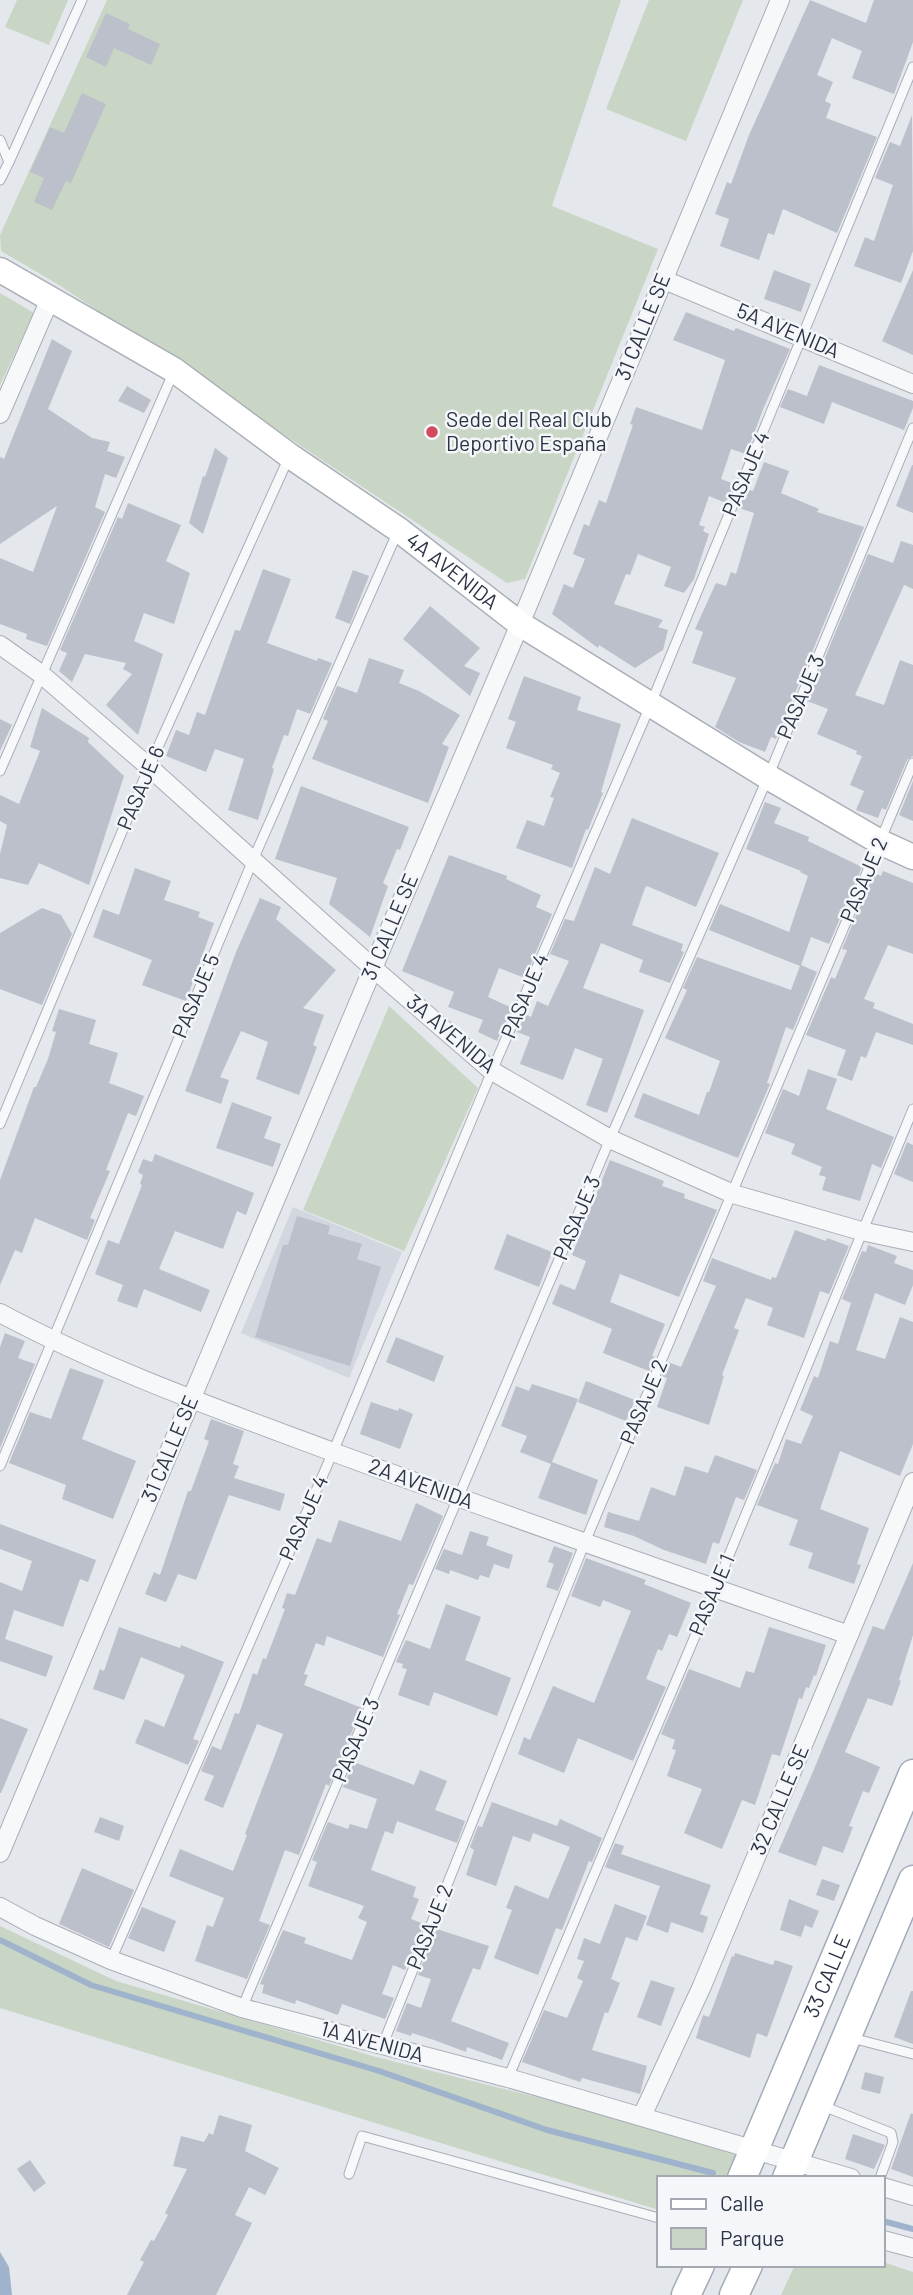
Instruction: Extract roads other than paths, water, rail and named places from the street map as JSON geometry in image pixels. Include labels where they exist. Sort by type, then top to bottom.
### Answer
[{"type":"main road","name":"33 CALLE","points":[[743,2176],[913,1774]]},
{"type":"main road","name":"33 CALLE","points":[[790,2169],[847,2036],[907,1910],[913,1880]]},
{"type":"main road","points":[[687,2295],[699,2267]]},
{"type":"main road","points":[[734,2295],[747,2267]]},
{"type":"street","name":"31 CALLE SE","points":[[0,1853],[520,624],[780,0]]},
{"type":"street","name":"4A AVENIDA","points":[[0,270],[174,370],[290,456],[399,530],[520,624],[768,777],[880,842],[913,857]]},
{"type":"street","name":"5A AVENIDA","points":[[662,279],[913,384]]},
{"type":"street","points":[[0,414],[50,299]]},
{"type":"street","name":"3A AVENIDA","points":[[0,645],[41,674],[149,767],[492,1071],[610,1139],[733,1194],[861,1231],[913,1242]]},
{"type":"street","name":"2A AVENIDA","points":[[0,1313],[51,1340],[192,1399],[459,1498],[849,1635]]},
{"type":"street","name":"32 CALLE SE","points":[[642,2116],[702,1986],[913,1482]]},
{"type":"street","name":"1A AVENIDA","points":[[0,1907],[111,1960],[242,2008],[642,2116],[755,2150],[790,2169]]},
{"type":"street","points":[[790,2169],[837,2176]]},
{"type":"street","points":[[885,2188],[913,2196]]},
{"type":"street","points":[[885,2241],[913,2248]]},
{"type":"lane","points":[[0,180],[82,0]]},
{"type":"lane","name":"PASAJE 4","points":[[111,1960],[333,1452],[492,1071],[650,706],[913,67]]},
{"type":"lane","points":[[0,140],[9,162]]},
{"type":"lane","points":[[0,771],[174,370]]},
{"type":"lane","name":"PASAJE 3","points":[[242,2008],[610,1139],[768,777],[913,428]]},
{"type":"lane","name":"PASAJE 6","points":[[0,1124],[149,767],[290,456]]},
{"type":"lane","name":"PASAJE 5","points":[[0,1466],[253,860],[399,530]]},
{"type":"lane","name":"PASAJE 2","points":[[383,2045],[584,1542],[913,763]]},
{"type":"lane","name":"PASAJE 1","points":[[508,2078],[913,1109]]},
{"type":"lane","points":[[847,2036],[913,2054]]},
{"type":"lane","points":[[818,2104],[891,2133],[893,2142],[881,2176]]},
{"type":"lane","points":[[349,2174],[362,2136],[657,2217]]},
{"type":"water","points":[[0,2252],[9,2267],[12,2295],[0,2295]]},
{"type":"waterway","points":[[0,1940],[91,1985],[379,2071],[547,2130],[713,2173]]},
{"type":"waterway","points":[[885,2222],[913,2229]]},
{"type":"place","name":"Sede del Real Club Deportivo España","points":[[432,432]]}]
